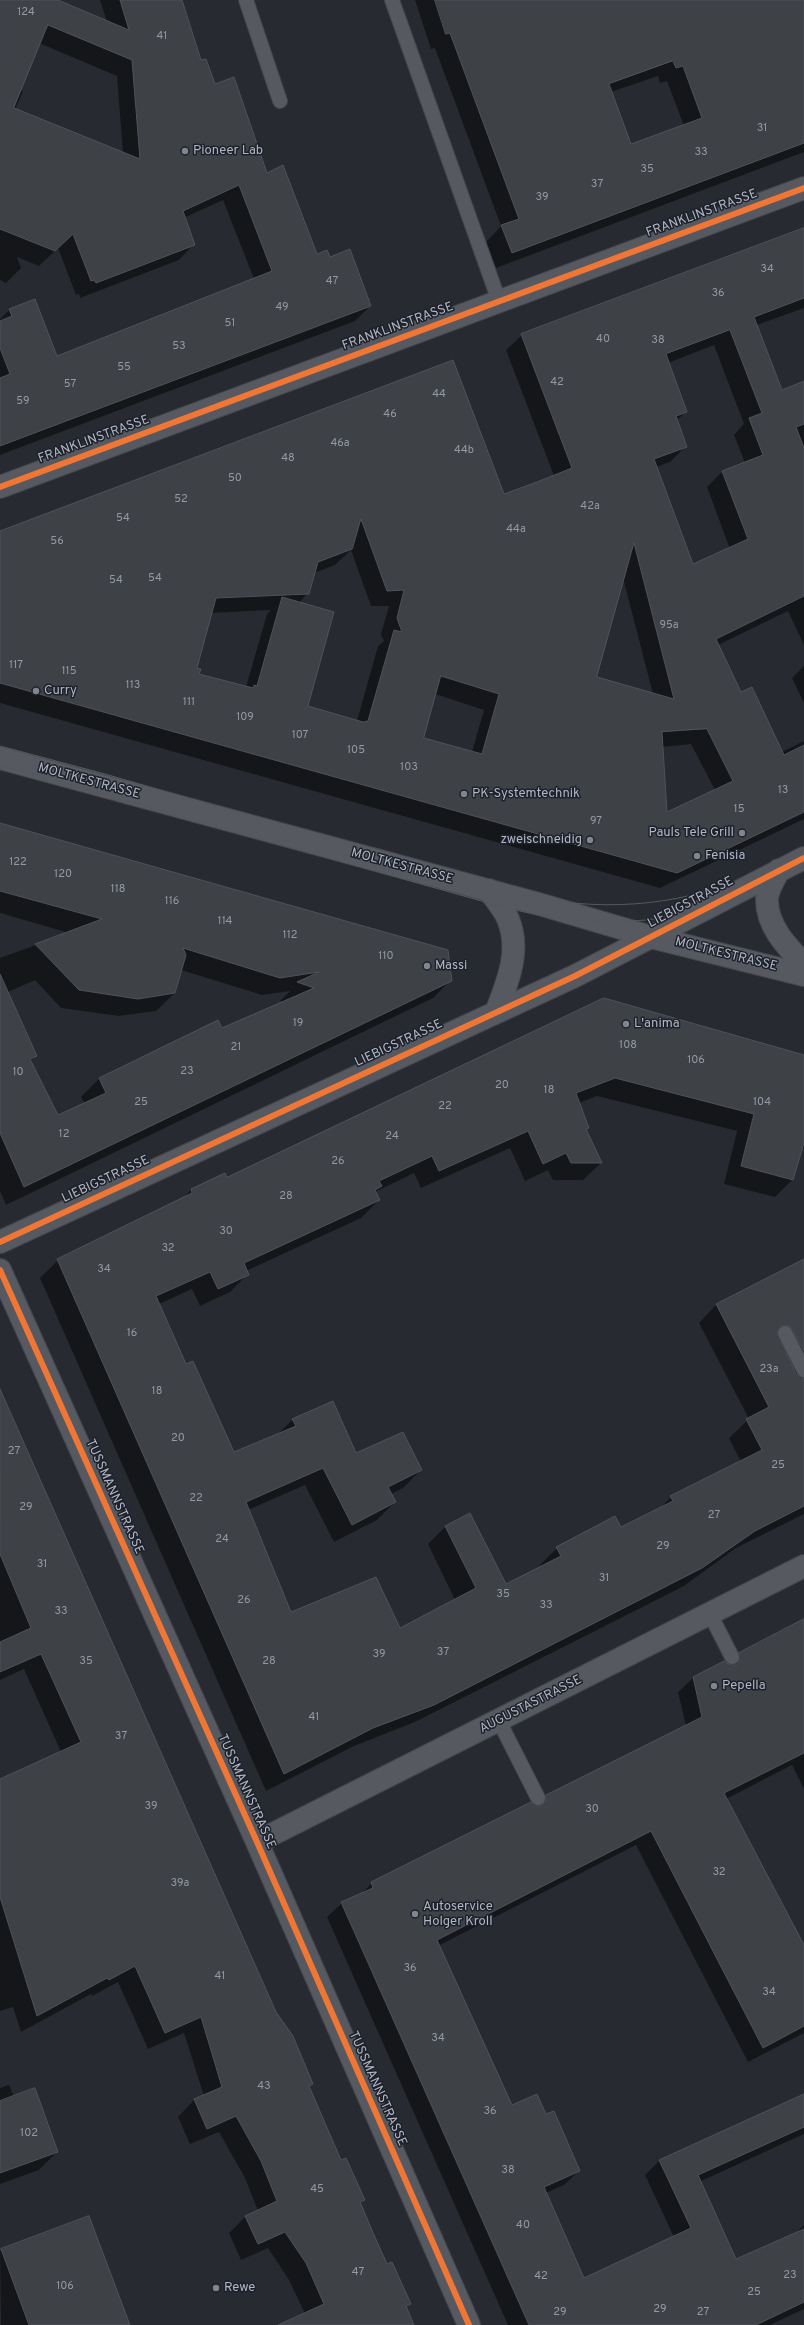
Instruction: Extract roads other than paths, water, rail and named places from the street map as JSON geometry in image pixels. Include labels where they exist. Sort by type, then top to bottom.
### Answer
[{"type":"street","name":"FRANKLINSTRASSE","points":[[0,486],[804,188]]},
{"type":"street","name":"MOLTKESTRASSE","points":[[0,758],[489,890],[651,937],[804,975]]},
{"type":"street","name":"LIEBIGSTRASSE","points":[[0,1242],[497,1010],[575,976],[804,858]]},
{"type":"street","points":[[779,870],[767,897],[771,920],[781,939],[804,964]]},
{"type":"street","points":[[489,890],[508,918],[513,945],[510,978],[497,1010]]},
{"type":"street","name":"TUSSMANNSTRASSE","points":[[0,1270],[257,1842],[469,2325]]},
{"type":"street","name":"AUGUSTASTRASSE","points":[[257,1842],[499,1722],[804,1566]]},
{"type":"lane","points":[[246,0],[280,101]]},
{"type":"lane","points":[[392,0],[499,301]]},
{"type":"lane","points":[[785,1333],[804,1370]]},
{"type":"lane","points":[[710,1614],[732,1657]]},
{"type":"lane","points":[[499,1722],[538,1798]]},
{"type":"tram line","points":[[0,746],[105,774],[493,888],[522,895],[579,904],[635,904],[663,901],[692,895],[721,887],[742,879],[804,850]]},
{"type":"tram line","points":[[0,765],[499,906],[551,917],[604,922],[657,919],[683,914],[709,907],[733,898],[804,866]]},
{"type":"place","name":"Pioneer Lab","points":[[185,151]]},
{"type":"place","name":"Curry","points":[[36,691]]},
{"type":"place","name":"PK-Systemtechnik","points":[[464,794]]},
{"type":"place","name":"Pauls Tele Grill","points":[[742,833]]},
{"type":"place","name":"zweischneidig","points":[[590,840]]},
{"type":"place","name":"Fenisia","points":[[697,856]]},
{"type":"place","name":"Massi","points":[[427,966]]},
{"type":"place","name":"L'anima","points":[[626,1024]]},
{"type":"place","name":"Pepella","points":[[714,1686]]},
{"type":"place","name":"Autoservice Holger Kroll","points":[[415,1914]]},
{"type":"place","name":"Rewe","points":[[216,2288]]}]
